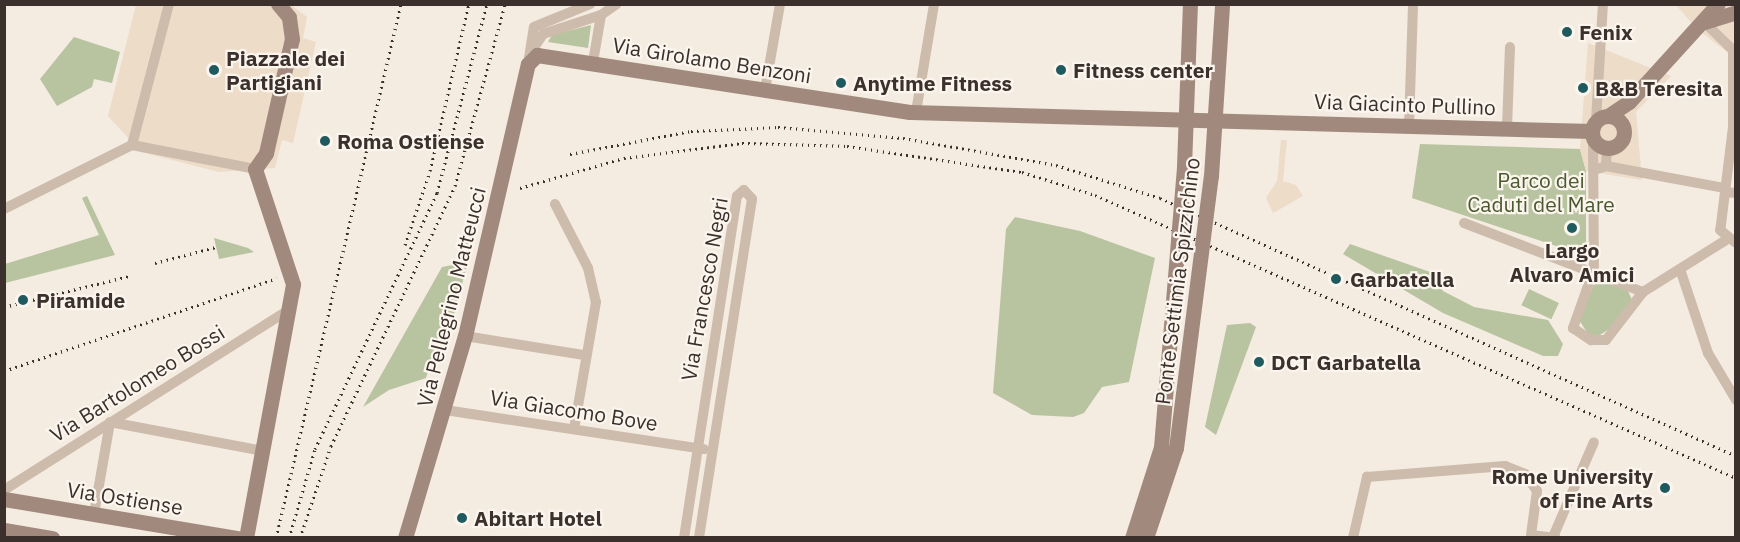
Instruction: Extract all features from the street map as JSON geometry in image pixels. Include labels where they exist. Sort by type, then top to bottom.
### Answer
[{"type":"street","points":[[132,145],[168,4]]},
{"type":"street","points":[[255,169],[266,153],[293,36],[289,17],[278,4]]},
{"type":"street","points":[[528,64],[529,39],[536,25],[590,4]]},
{"type":"street","points":[[528,64],[541,35],[601,15],[617,4]]},
{"type":"street","points":[[765,90],[780,4]]},
{"type":"street","points":[[916,112],[934,4]]},
{"type":"street","name":"Ponte Settimia Spizzichino","points":[[1169,448],[1187,128],[1190,4]]},
{"type":"street","name":"Ponte Settimia Spizzichino","points":[[1169,448],[1216,140],[1222,4]]},
{"type":"street","points":[[1409,126],[1413,4]]},
{"type":"street","points":[[1603,4],[1594,170],[1594,269],[1572,323],[1591,340],[1612,335],[1643,292],[1731,242],[1720,230],[1729,191],[1734,128],[1733,50],[1700,25]]},
{"type":"street","points":[[1597,126],[1629,102],[1700,25],[1729,10]]},
{"type":"street","points":[[593,62],[601,15]]},
{"type":"street","points":[[1507,128],[1510,47]]},
{"type":"street","name":"Via Girolamo Benzoni","points":[[528,64],[540,54],[916,112],[1187,128],[1217,118]]},
{"type":"street","name":"Via Pellegrino Matteucci","points":[[405,537],[445,410],[465,336],[528,64]]},
{"type":"street","points":[[1606,147],[1622,139],[1622,124],[1629,102]]},
{"type":"street","name":"Via Giacinto Pullino","points":[[1217,118],[1409,126],[1507,128],[1597,126]]},
{"type":"street","points":[[1597,126],[1622,124]]},
{"type":"street","points":[[1597,126],[1606,147],[1606,166]]},
{"type":"street","points":[[4,209],[132,145],[255,169]]},
{"type":"street","points":[[1594,170],[1606,166],[1729,191]]},
{"type":"street","points":[[246,537],[264,451],[289,308],[291,269],[255,169]]},
{"type":"street","name":"Via Francesco Negri","points":[[684,537],[737,196],[744,190],[752,199],[699,537]]},
{"type":"street","points":[[555,204],[595,288],[594,329],[584,355],[574,429]]},
{"type":"street","points":[[1464,223],[1594,269],[1643,292]]},
{"type":"street","points":[[1680,269],[1708,353],[1736,400]]},
{"type":"street","name":"Via Bartolomeo Bossi","points":[[4,490],[110,422],[278,321],[289,308]]},
{"type":"street","points":[[465,336],[584,355]]},
{"type":"street","name":"Via Giacomo Bove","points":[[445,410],[697,448]]},
{"type":"street","points":[[94,514],[110,422],[264,451]]},
{"type":"street","points":[[1353,537],[1367,477],[1505,466],[1525,474],[1537,491],[1531,535],[1555,537],[1594,442]]},
{"type":"street","points":[[697,448],[713,450]]},
{"type":"street","points":[[1132,537],[1169,448]]},
{"type":"street","points":[[1146,537],[1169,448]]},
{"type":"street","name":"Via Ostiense","points":[[4,499],[238,537]]},
{"type":"street","points":[[4,530],[52,537]]},
{"type":"green space","points":[[591,25],[588,48],[548,42],[552,35]]},
{"type":"green space","points":[[74,37],[120,52],[112,83],[94,79],[92,87],[57,106],[40,79]]},
{"type":"green space","name":"Parco dei Caduti del Mare","points":[[1420,144],[1580,149],[1586,171],[1586,250],[1580,254],[1412,198]]},
{"type":"green space","points":[[87,196],[115,255],[5,283],[5,264],[99,235],[82,198]]},
{"type":"green space","points":[[1015,217],[1080,231],[1155,258],[1129,382],[1102,387],[1084,413],[1073,417],[1032,415],[993,393],[1006,229]]},
{"type":"green space","points":[[476,231],[446,345],[431,361],[426,378],[389,390],[363,407],[442,267],[463,263],[462,242]]},
{"type":"green space","points":[[214,238],[248,248],[254,252],[219,259]]},
{"type":"green space","points":[[1350,244],[1433,273],[1443,291],[1474,307],[1548,320],[1563,344],[1558,356],[1543,356],[1443,313],[1343,254]]},
{"type":"green space","points":[[1607,280],[1628,291],[1633,302],[1618,323],[1597,337],[1588,334],[1579,320],[1595,282]]},
{"type":"green space","points":[[1529,289],[1559,303],[1551,319],[1521,305]]},
{"type":"green space","points":[[1250,323],[1256,327],[1216,435],[1205,427],[1227,325]]},
{"type":"shaded area","name":"Piazzale dei Partigiani","points":[[136,5],[291,5],[307,17],[303,38],[316,42],[293,143],[282,140],[275,168],[219,172],[141,152],[108,116]]},
{"type":"shaded area","points":[[1676,5],[1735,5],[1735,58],[1697,29]]},
{"type":"shaded area","points":[[1588,43],[1671,76],[1636,112],[1642,180],[1586,171],[1580,149]]},
{"type":"shaded area","points":[[1281,140],[1287,140],[1283,181],[1296,185],[1303,196],[1273,213],[1266,198],[1277,181]]},
{"type":"railway","points":[[276,538],[401,4]]},
{"type":"railway","points":[[405,245],[430,171],[469,4]]},
{"type":"railway","points":[[289,538],[315,449],[437,193],[487,4]]},
{"type":"railway","points":[[300,538],[331,446],[455,186],[505,4]]},
{"type":"railway","points":[[570,154],[691,131],[778,127],[903,138],[1056,165],[1160,198],[1736,456]]},
{"type":"railway","points":[[520,188],[624,158],[742,143],[847,146],[1022,172],[1095,195],[1736,478]]},
{"type":"railway","points":[[155,263],[216,247]]},
{"type":"railway","points":[[4,307],[129,276]]},
{"type":"railway","points":[[4,371],[277,278]]},
{"type":"place","name":"Fenix","points":[[1567,32]]},
{"type":"place","name":"Piazzale dei Partigiani","points":[[214,70]]},
{"type":"place","name":"Fitness center","points":[[1061,70]]},
{"type":"place","name":"Anytime Fitness","points":[[841,83]]},
{"type":"place","name":"B&B Teresita","points":[[1583,88]]},
{"type":"place","name":"Roma Ostiense","points":[[325,141]]},
{"type":"place","name":"Largo Alvaro Amici","points":[[1572,228]]},
{"type":"place","name":"Garbatella","points":[[1336,279]]},
{"type":"place","name":"Piramide","points":[[23,300]]},
{"type":"place","name":"DCT Garbatella","points":[[1259,362]]},
{"type":"place","name":"Rome University of Fine Arts","points":[[1665,488]]},
{"type":"place","name":"Abitart Hotel","points":[[462,518]]}]
